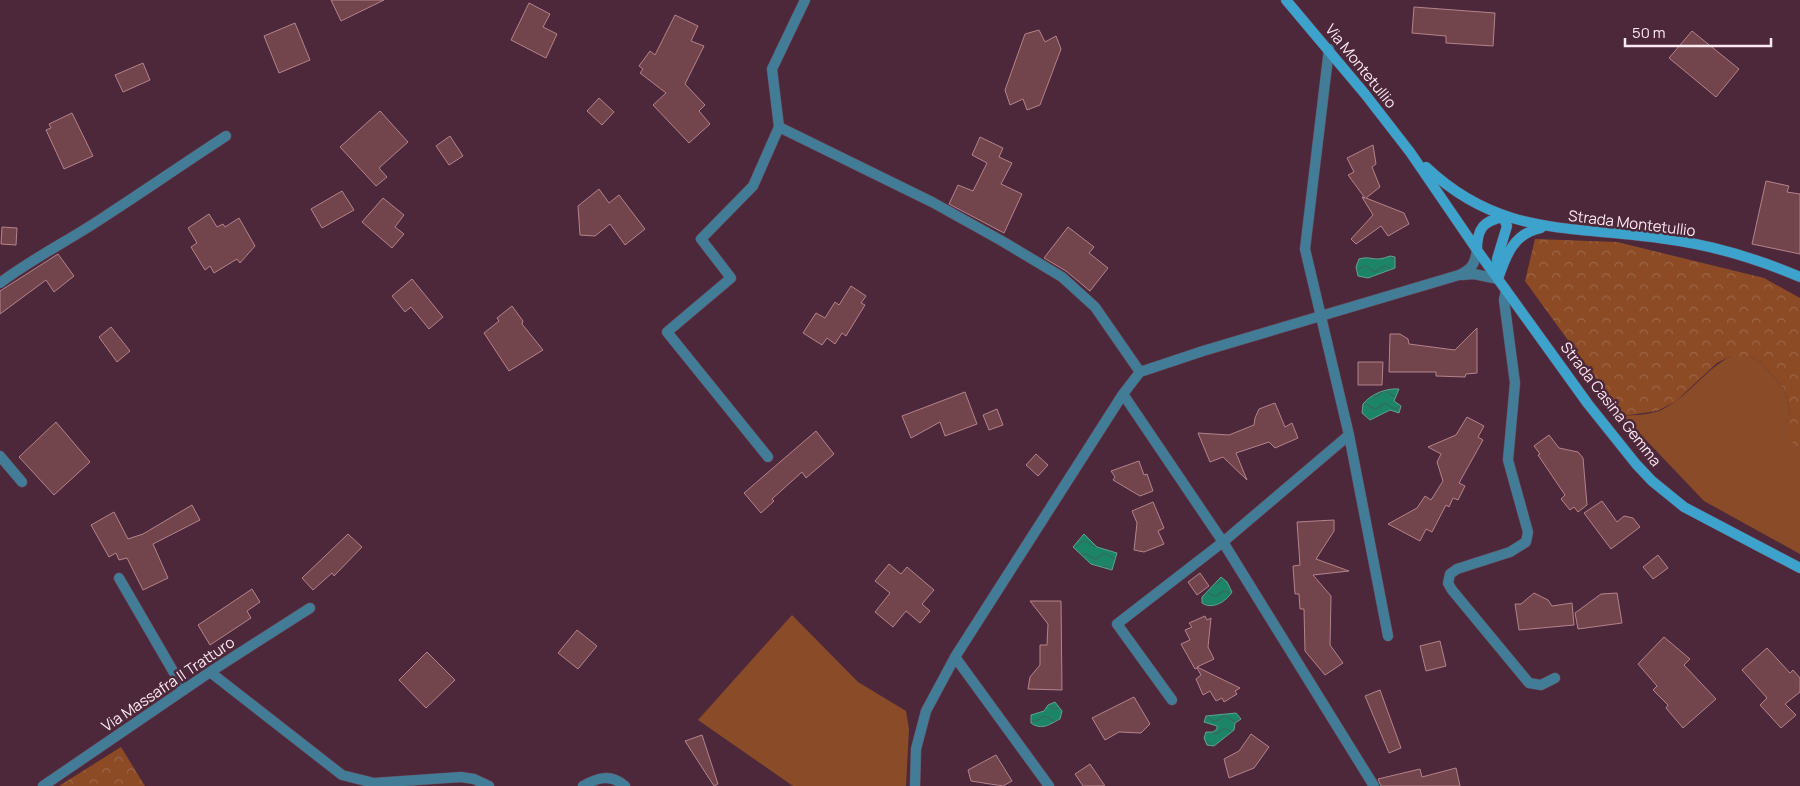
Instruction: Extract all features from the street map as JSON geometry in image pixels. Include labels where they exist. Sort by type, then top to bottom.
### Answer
[{"type":"street","points":[[768,457],[666,332],[731,278],[701,239],[753,186],[779,127],[772,69],[805,0]]},
{"type":"street","name":"Via Montetullio","points":[[1286,0],[1329,49],[1410,152]]},
{"type":"street","points":[[1329,49],[1305,249],[1319,316],[1349,435],[1388,636]]},
{"type":"street","points":[[779,127],[932,202],[1002,240],[1062,277],[1096,307],[1140,372]]},
{"type":"street","points":[[0,283],[29,261],[106,216],[164,175],[226,136]]},
{"type":"street","name":"Strada Montetullio","points":[[1410,152],[1452,190],[1477,205],[1503,217],[1545,227],[1666,238],[1718,249],[1800,277]]},
{"type":"street","name":"Strada Casina Gemma","points":[[1410,152],[1477,250],[1588,404],[1652,481],[1684,507],[1800,568]]},
{"type":"street","points":[[915,786],[916,749],[926,711],[955,657],[1123,394],[1140,372],[1319,316],[1459,275],[1470,269],[1476,261],[1477,236],[1482,225],[1489,220],[1503,217],[1507,226],[1497,259],[1498,279]]},
{"type":"street","points":[[1498,279],[1507,253],[1513,244],[1531,230],[1545,227]]},
{"type":"street","points":[[1459,275],[1474,274],[1498,279]]},
{"type":"street","points":[[1506,290],[1504,300],[1515,383],[1508,460],[1528,532],[1526,542],[1510,552],[1457,569],[1450,574],[1448,582],[1452,590],[1529,683],[1540,685],[1555,678]]},
{"type":"street","points":[[1123,394],[1223,542],[1374,786]]},
{"type":"street","points":[[1172,700],[1117,624],[1223,542],[1349,435]]},
{"type":"street","points":[[0,456],[22,482]]},
{"type":"street","points":[[119,578],[184,690]]},
{"type":"street","name":"Via Massafra II Tratturo","points":[[43,786],[210,672],[310,608]]},
{"type":"street","points":[[955,657],[1049,786]]},
{"type":"street","points":[[210,672],[342,775],[374,783],[461,777],[474,779],[490,786]]},
{"type":"street","points":[[583,786],[602,778],[614,777],[625,786]]},
{"type":"shaded area","points":[[1731,356],[1749,356],[1761,362],[1785,390],[1790,414],[1791,440],[1800,449],[1800,554],[1704,501],[1623,416],[1641,415],[1659,411],[1669,406],[1712,369]]},
{"type":"shaded area","points":[[792,615],[858,682],[906,711],[909,729],[906,786],[793,786],[698,720]]},
{"type":"green space","points":[[1535,239],[1617,242],[1764,278],[1800,298],[1800,449],[1790,440],[1790,414],[1785,390],[1761,362],[1749,356],[1731,356],[1717,363],[1675,402],[1657,411],[1623,416],[1525,281]]},
{"type":"green space","points":[[121,747],[145,786],[59,786]]},
{"type":"water","points":[[1390,256],[1395,257],[1395,268],[1368,278],[1358,276],[1356,267],[1359,259],[1380,259]]},
{"type":"water","points":[[1399,389],[1394,401],[1401,406],[1399,413],[1390,410],[1370,420],[1362,413],[1363,404],[1370,397],[1384,391]]},
{"type":"water","points":[[1084,534],[1097,547],[1117,553],[1112,570],[1091,564],[1073,547]]},
{"type":"water","points":[[1221,577],[1227,582],[1232,592],[1223,602],[1218,604],[1210,606],[1202,603],[1202,597]]},
{"type":"water","points":[[1055,702],[1062,711],[1060,719],[1042,727],[1031,723],[1031,715],[1044,711],[1048,705]]},
{"type":"water","points":[[1236,713],[1241,719],[1235,723],[1234,730],[1214,746],[1207,745],[1204,738],[1206,732],[1213,732],[1217,729],[1217,726],[1204,722],[1206,716]]},
{"type":"building","points":[[331,0],[384,0],[341,21]]},
{"type":"building","points":[[529,3],[550,14],[543,27],[557,34],[546,58],[511,40]]},
{"type":"building","points":[[1414,7],[1495,13],[1493,46],[1446,43],[1446,36],[1412,33]]},
{"type":"building","points":[[675,15],[698,26],[691,41],[704,46],[685,84],[705,105],[699,111],[710,124],[689,143],[653,105],[666,93],[640,73],[643,69],[639,66],[650,51],[655,55]]},
{"type":"building","points":[[295,23],[310,60],[279,73],[264,36]]},
{"type":"building","points":[[1039,30],[1045,42],[1056,36],[1061,49],[1040,105],[1027,110],[1023,99],[1010,105],[1005,90],[1025,34]]},
{"type":"building","points":[[1692,31],[1739,69],[1716,97],[1669,58]]},
{"type":"building","points":[[143,63],[150,80],[123,92],[115,75]]},
{"type":"building","points":[[599,98],[614,112],[602,125],[587,111]]},
{"type":"building","points":[[380,111],[408,142],[379,168],[387,177],[376,186],[340,147]]},
{"type":"building","points":[[72,113],[93,156],[64,169],[46,130],[51,128],[49,124]]},
{"type":"building","points":[[450,136],[463,156],[449,165],[436,146]]},
{"type":"building","points":[[980,137],[1003,148],[999,157],[1012,163],[1001,184],[1022,194],[1004,233],[949,204],[958,185],[973,191],[987,163],[972,155]]},
{"type":"building","points":[[1373,145],[1376,164],[1372,167],[1380,187],[1366,198],[1404,213],[1409,224],[1388,236],[1381,226],[1356,244],[1351,239],[1373,215],[1362,197],[1365,198],[1348,175],[1354,172],[1347,158]]},
{"type":"building","points":[[1766,181],[1789,186],[1787,192],[1800,194],[1800,254],[1752,244]]},
{"type":"building","points":[[599,189],[609,203],[619,195],[645,229],[625,245],[610,224],[595,236],[580,235],[578,206]]},
{"type":"building","points":[[342,191],[354,210],[322,228],[311,209]]},
{"type":"building","points":[[383,198],[404,215],[395,227],[404,234],[392,248],[362,222]]},
{"type":"building","points":[[209,214],[217,227],[223,224],[225,227],[239,218],[255,246],[240,263],[237,259],[214,273],[210,266],[205,270],[191,247],[197,243],[188,228]]},
{"type":"building","points":[[2,227],[17,228],[16,245],[1,244]]},
{"type":"building","points":[[1068,227],[1094,247],[1089,253],[1108,268],[1090,291],[1066,271],[1044,258]]},
{"type":"building","points":[[58,254],[74,276],[54,292],[46,280],[0,314],[0,291]]},
{"type":"building","points":[[412,279],[443,317],[429,329],[411,307],[405,312],[392,296]]},
{"type":"building","points":[[851,286],[866,296],[861,303],[865,305],[846,336],[842,333],[835,344],[827,338],[822,345],[803,333],[816,313],[825,318],[835,302],[839,305]]},
{"type":"building","points":[[512,306],[523,321],[522,324],[543,350],[509,371],[484,333],[499,321],[497,318]]},
{"type":"building","points":[[111,327],[130,351],[117,362],[99,337]]},
{"type":"building","points":[[1477,328],[1477,373],[1466,374],[1465,377],[1436,376],[1436,372],[1389,372],[1390,334],[1400,334],[1408,339],[1409,344],[1455,350]]},
{"type":"building","points":[[1358,362],[1383,362],[1382,385],[1358,385]]},
{"type":"building","points":[[965,392],[977,424],[945,436],[940,422],[911,438],[902,416]]},
{"type":"building","points":[[1275,403],[1285,427],[1292,423],[1298,438],[1275,448],[1269,442],[1236,453],[1247,480],[1223,457],[1210,462],[1198,433],[1229,435],[1254,425],[1259,409]]},
{"type":"building","points":[[997,409],[1003,425],[989,430],[983,415]]},
{"type":"building","points":[[1467,417],[1484,426],[1478,437],[1483,440],[1459,483],[1465,486],[1458,500],[1453,498],[1449,507],[1446,505],[1432,532],[1426,529],[1420,541],[1388,524],[1417,508],[1425,496],[1431,500],[1443,481],[1437,462],[1441,454],[1428,447],[1456,435]]},
{"type":"building","points":[[56,422],[90,462],[54,495],[19,457]]},
{"type":"building","points":[[816,431],[834,454],[806,478],[802,472],[772,499],[774,501],[761,513],[744,493]]},
{"type":"building","points":[[1549,435],[1559,448],[1578,452],[1583,458],[1587,505],[1578,512],[1574,507],[1570,510],[1561,499],[1565,495],[1534,446]]},
{"type":"building","points":[[1036,454],[1048,465],[1038,476],[1026,465]]},
{"type":"building","points":[[1139,461],[1144,475],[1147,474],[1153,491],[1140,496],[1113,480],[1115,477],[1111,471]]},
{"type":"building","points":[[1602,501],[1617,522],[1624,516],[1633,518],[1640,527],[1611,549],[1584,513]]},
{"type":"building","points":[[1153,502],[1164,528],[1158,531],[1164,544],[1144,552],[1134,550],[1137,523],[1132,511]]},
{"type":"building","points":[[192,505],[200,520],[153,544],[168,578],[143,590],[127,558],[119,560],[116,553],[109,557],[91,525],[114,512],[128,539],[143,534]]},
{"type":"building","points":[[1334,520],[1334,531],[1316,559],[1349,571],[1313,575],[1331,596],[1330,645],[1343,663],[1325,675],[1305,651],[1304,609],[1300,609],[1299,594],[1295,594],[1293,566],[1300,565],[1297,522]]},
{"type":"building","points":[[348,534],[362,547],[334,576],[332,573],[313,590],[302,578]]},
{"type":"building","points":[[1658,555],[1668,568],[1653,579],[1643,567]]},
{"type":"building","points":[[889,564],[901,574],[907,567],[934,590],[922,604],[930,611],[920,623],[906,611],[893,627],[875,612],[890,593],[875,581]]},
{"type":"building","points":[[1200,573],[1209,586],[1197,595],[1188,582]]},
{"type":"building","points":[[252,589],[260,602],[247,611],[251,618],[210,645],[198,625]]},
{"type":"building","points":[[1534,593],[1548,600],[1552,606],[1572,603],[1574,625],[1519,630],[1515,604],[1521,604]]},
{"type":"building","points":[[1617,593],[1622,623],[1578,629],[1575,613],[1601,594]]},
{"type":"building","points":[[1030,601],[1061,601],[1062,690],[1028,689],[1030,677],[1040,665],[1040,645],[1047,645],[1048,624]]},
{"type":"building","points":[[1205,616],[1207,620],[1211,618],[1208,647],[1214,659],[1197,667],[1240,688],[1235,691],[1237,694],[1224,702],[1222,698],[1216,701],[1210,691],[1203,695],[1196,679],[1201,675],[1197,668],[1195,669],[1181,644],[1190,640],[1185,630],[1192,627],[1189,623]]},
{"type":"building","points":[[577,630],[597,646],[578,669],[558,653]]},
{"type":"building","points":[[1664,637],[1690,659],[1684,665],[1716,699],[1683,728],[1666,708],[1668,705],[1653,690],[1657,686],[1638,664]]},
{"type":"building","points":[[1440,641],[1446,666],[1426,671],[1420,646]]},
{"type":"building","points":[[1767,648],[1790,673],[1793,670],[1800,678],[1800,692],[1785,704],[1796,715],[1781,728],[1760,705],[1767,698],[1742,670]]},
{"type":"building","points":[[427,652],[455,680],[426,708],[399,680]]},
{"type":"building","points":[[1380,690],[1401,748],[1389,753],[1365,696]]},
{"type":"building","points":[[1134,697],[1150,724],[1141,733],[1119,732],[1105,740],[1092,718]]},
{"type":"building","points":[[1251,734],[1269,747],[1254,768],[1229,778],[1224,759],[1239,751]]},
{"type":"building","points":[[702,735],[718,784],[714,786],[685,741]]},
{"type":"building","points":[[996,755],[1012,781],[1003,786],[971,781],[968,770]]},
{"type":"building","points":[[1090,764],[1105,786],[1083,786],[1075,774]]},
{"type":"building","points":[[1456,768],[1460,786],[1381,786],[1378,779],[1420,769],[1422,777]]}]
